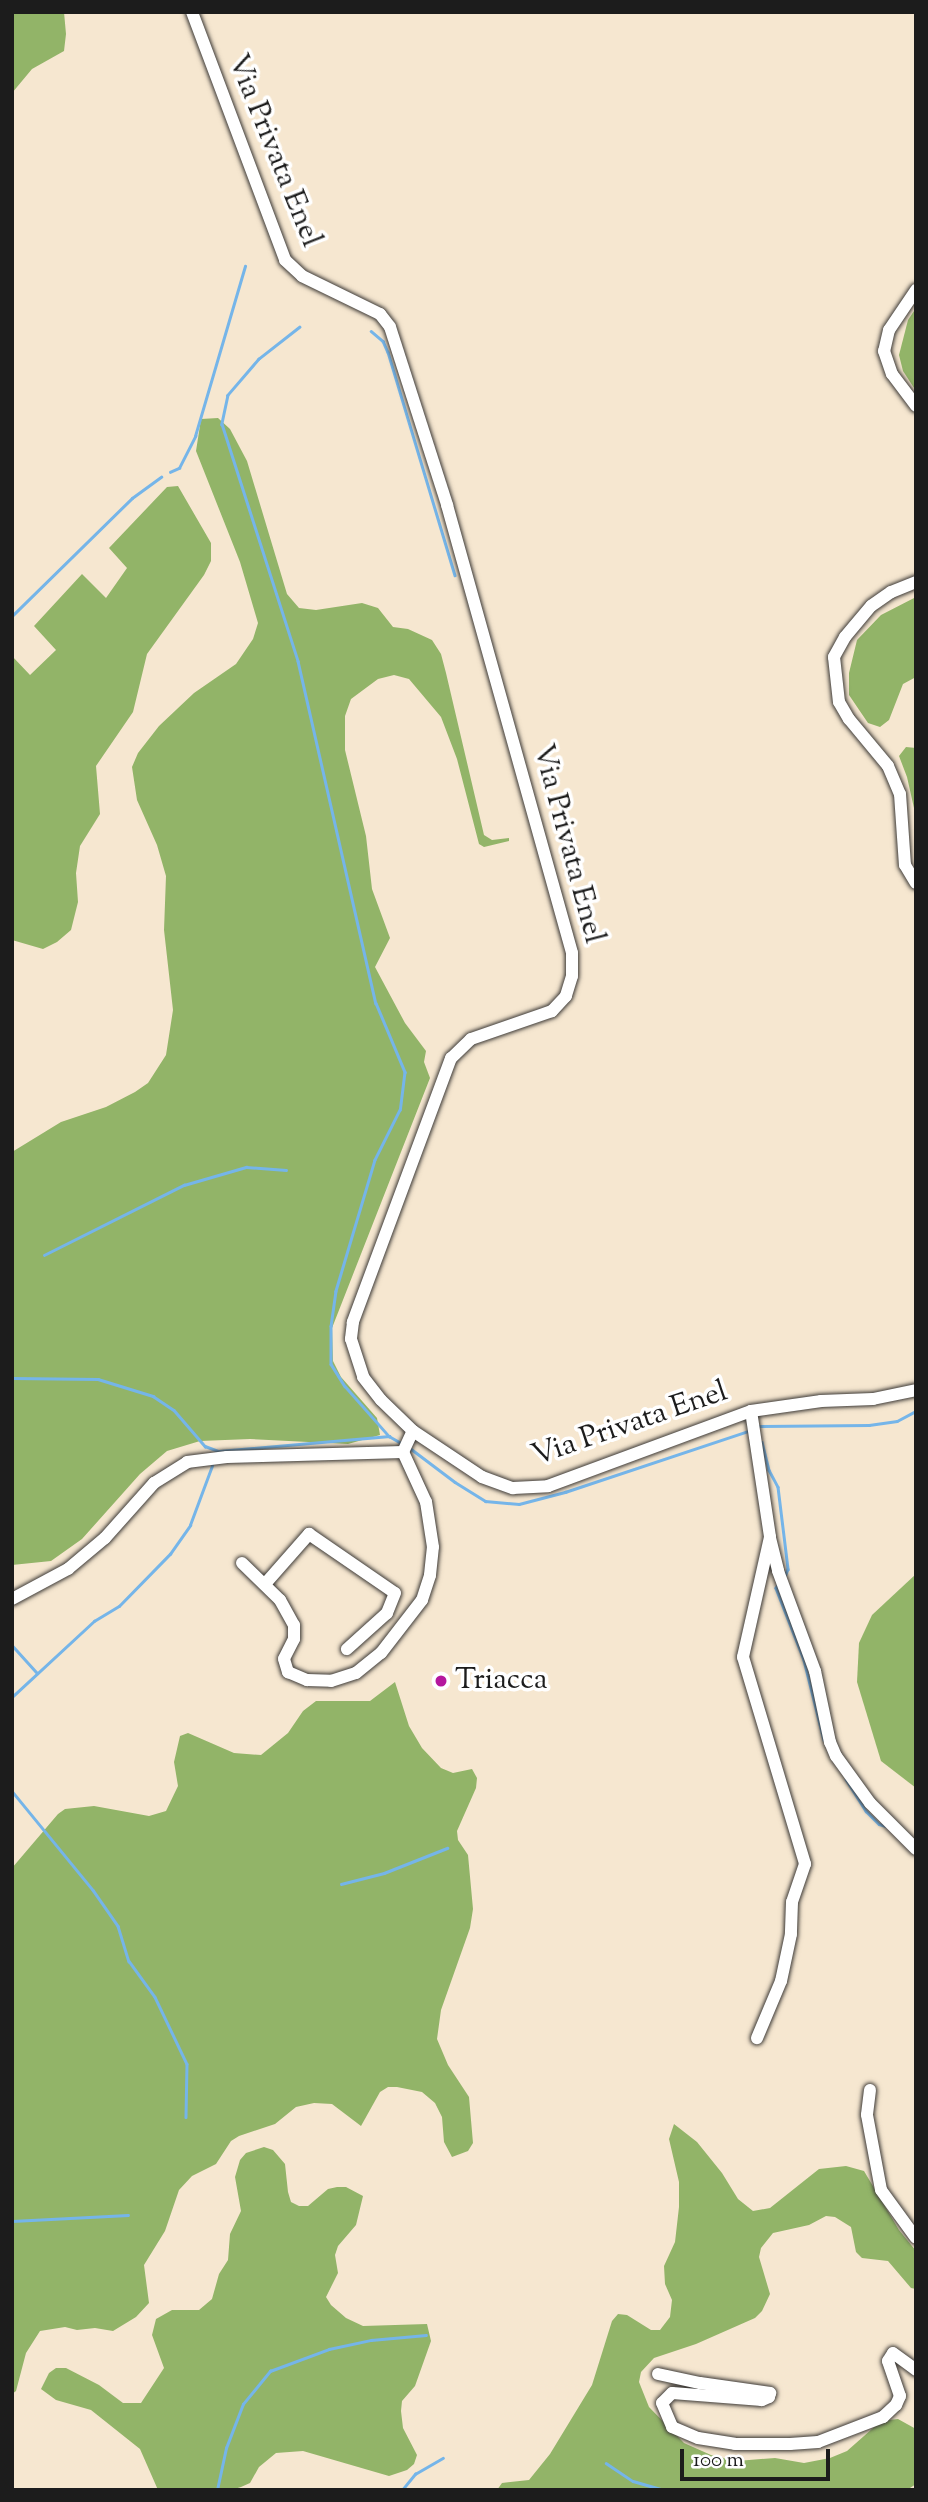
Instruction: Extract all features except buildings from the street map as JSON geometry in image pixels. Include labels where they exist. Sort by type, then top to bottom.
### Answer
[{"type":"street","name":"Via Privata Enel","points":[[192,12],[285,260],[302,275],[380,314],[390,327],[447,505],[572,953],[572,976],[566,996],[552,1011],[471,1039],[451,1058],[358,1305],[351,1339],[363,1377],[411,1435],[482,1477],[513,1488],[548,1486],[752,1416],[821,1401],[873,1399],[916,1390]]},
{"type":"street","points":[[916,290],[889,330],[884,351],[892,374],[916,406]]},
{"type":"street","points":[[916,582],[891,592],[871,606],[845,637],[834,657],[839,702],[849,719],[888,766],[900,794],[905,865],[916,883]]},
{"type":"street","points":[[752,1416],[770,1537],[778,1571],[815,1671],[830,1742],[836,1756],[870,1803],[916,1849]]},
{"type":"street","points":[[242,1563],[280,1600],[294,1625],[294,1639],[284,1665],[297,1678],[331,1681],[356,1673],[381,1653],[422,1600],[430,1575],[433,1547],[426,1502],[403,1452],[411,1435]]},
{"type":"street","points":[[12,1600],[68,1569],[105,1538],[154,1483],[187,1462],[227,1457],[403,1452]]},
{"type":"street","points":[[265,1584],[309,1534],[395,1593],[387,1613],[347,1649]]},
{"type":"street","points":[[757,2038],[781,1980],[790,1934],[792,1902],[805,1864],[743,1657],[770,1537]]},
{"type":"street","points":[[870,2090],[867,2115],[881,2190],[916,2238]]},
{"type":"street","points":[[659,2374],[770,2393],[769,2397],[762,2400],[672,2393],[662,2403],[672,2427],[698,2438],[735,2444],[790,2444],[818,2442],[883,2417],[896,2405],[900,2396],[888,2361],[893,2353],[916,2370]]},
{"type":"green space","points":[[12,12],[64,12],[66,34],[64,51],[32,69],[12,93]]},
{"type":"green space","points":[[916,308],[916,391],[903,371],[899,355],[908,320]]},
{"type":"green space","points":[[218,418],[230,429],[247,461],[287,594],[299,608],[316,610],[362,603],[378,608],[393,627],[408,629],[432,640],[441,654],[484,835],[492,840],[509,838],[509,841],[484,847],[479,844],[457,759],[441,717],[409,679],[394,675],[378,679],[351,699],[345,716],[345,750],[366,836],[372,889],[390,938],[375,967],[405,1023],[426,1051],[424,1062],[430,1078],[332,1328],[333,1361],[341,1377],[377,1418],[380,1435],[348,1444],[250,1439],[200,1441],[167,1451],[140,1474],[82,1539],[51,1561],[12,1565],[12,1152],[61,1122],[106,1107],[135,1092],[148,1083],[166,1055],[173,1010],[164,930],[166,876],[157,845],[137,800],[132,767],[138,753],[159,726],[194,693],[236,664],[253,639],[258,623],[240,562],[196,451],[201,419]]},
{"type":"green space","points":[[178,486],[211,543],[211,561],[204,575],[147,654],[133,712],[96,766],[100,814],[80,846],[76,873],[78,902],[71,930],[43,949],[12,940],[12,656],[30,675],[56,650],[34,626],[82,574],[106,598],[127,568],[109,548],[167,487]]},
{"type":"green space","points":[[916,597],[916,677],[903,684],[889,720],[880,727],[868,723],[849,695],[849,673],[857,640],[881,615]]},
{"type":"green space","points":[[906,747],[916,748],[916,817],[899,756]]},
{"type":"green space","points":[[916,1574],[916,1788],[881,1761],[857,1682],[859,1643],[872,1615]]},
{"type":"green space","points":[[395,1682],[409,1726],[422,1748],[441,1768],[453,1773],[472,1769],[477,1778],[476,1788],[457,1831],[458,1840],[468,1855],[473,1909],[470,1928],[441,2010],[437,2039],[448,2065],[469,2097],[473,2143],[468,2151],[452,2157],[444,2142],[442,2117],[435,2103],[422,2092],[397,2087],[388,2087],[380,2092],[361,2126],[332,2104],[314,2103],[296,2107],[275,2124],[239,2136],[231,2141],[216,2164],[192,2176],[179,2190],[165,2231],[144,2265],[149,2303],[136,2317],[113,2331],[65,2327],[40,2331],[26,2353],[16,2391],[12,2394],[12,1868],[65,1809],[94,1806],[149,1816],[166,1811],[178,1786],[174,1762],[180,1736],[188,1733],[234,1753],[261,1755],[288,1733],[303,1711],[316,1701],[370,1701]]},
{"type":"green space","points":[[674,2124],[697,2142],[722,2173],[738,2199],[753,2211],[770,2208],[819,2169],[846,2166],[864,2171],[899,2230],[916,2251],[916,2289],[911,2288],[888,2261],[862,2258],[856,2252],[851,2227],[835,2217],[826,2216],[809,2225],[773,2233],[761,2248],[759,2257],[770,2294],[762,2311],[755,2318],[696,2344],[654,2358],[641,2372],[639,2382],[649,2407],[684,2443],[711,2455],[737,2461],[775,2458],[804,2463],[830,2458],[847,2451],[881,2421],[898,2419],[916,2429],[916,2484],[907,2490],[497,2490],[502,2483],[529,2480],[550,2454],[592,2385],[612,2321],[618,2314],[627,2315],[651,2330],[660,2330],[670,2317],[672,2300],[665,2284],[664,2266],[675,2242],[679,2207],[679,2182],[669,2139]]},
{"type":"green space","points":[[264,2147],[273,2150],[285,2164],[291,2202],[299,2206],[308,2206],[328,2189],[337,2187],[346,2187],[363,2196],[356,2225],[338,2246],[335,2255],[338,2273],[326,2297],[331,2305],[346,2318],[363,2326],[427,2324],[431,2341],[415,2386],[402,2401],[401,2411],[403,2428],[417,2455],[414,2464],[407,2470],[389,2476],[303,2451],[276,2453],[259,2467],[250,2483],[241,2487],[231,2490],[158,2490],[140,2449],[91,2410],[56,2400],[41,2389],[49,2373],[56,2368],[66,2368],[99,2385],[123,2403],[141,2403],[164,2368],[152,2335],[156,2319],[172,2310],[199,2310],[212,2299],[219,2274],[228,2260],[230,2234],[241,2211],[235,2177],[240,2160],[246,2153]]},
{"type":"waterway","points":[[170,472],[179,468],[195,436],[245,266]]},
{"type":"waterway","points":[[300,327],[259,359],[228,395],[222,424],[298,661],[376,1003],[405,1072],[400,1110],[375,1160],[336,1291],[331,1326],[331,1364],[345,1386],[389,1436],[401,1443]]},
{"type":"waterway","points":[[371,331],[383,341],[388,352],[455,575]]},
{"type":"waterway","points":[[12,616],[132,498],[161,477]]},
{"type":"waterway","points":[[44,1255],[184,1185],[246,1167],[286,1170]]},
{"type":"waterway","points":[[12,1378],[98,1379],[153,1396],[174,1410],[205,1446],[219,1451],[389,1436]]},
{"type":"waterway","points":[[758,1426],[869,1425],[897,1421],[916,1411]]},
{"type":"waterway","points":[[410,1448],[485,1501],[519,1504],[565,1492],[748,1431]]},
{"type":"waterway","points":[[762,1442],[769,1470],[778,1487],[788,1569],[785,1577]]},
{"type":"waterway","points":[[12,1697],[94,1621],[119,1606],[170,1554],[190,1525],[212,1466]]},
{"type":"waterway","points":[[779,1584],[776,1588],[804,1660],[824,1740]]},
{"type":"waterway","points":[[12,1645],[37,1673]]},
{"type":"waterway","points":[[846,1779],[866,1811],[879,1824],[886,1826]]},
{"type":"waterway","points":[[12,1791],[93,1890],[118,1926],[129,1961],[155,1997],[187,2064],[186,2117]]},
{"type":"waterway","points":[[341,1884],[384,1873],[447,1848]]},
{"type":"waterway","points":[[12,2221],[128,2215]]},
{"type":"waterway","points":[[217,2490],[226,2448],[243,2404],[270,2371],[329,2349],[371,2340],[426,2335]]},
{"type":"waterway","points":[[402,2490],[415,2474],[443,2458]]},
{"type":"waterway","points":[[606,2463],[633,2481],[664,2490]]},
{"type":"place","name":"Triacca","points":[[441,1681]]}]
